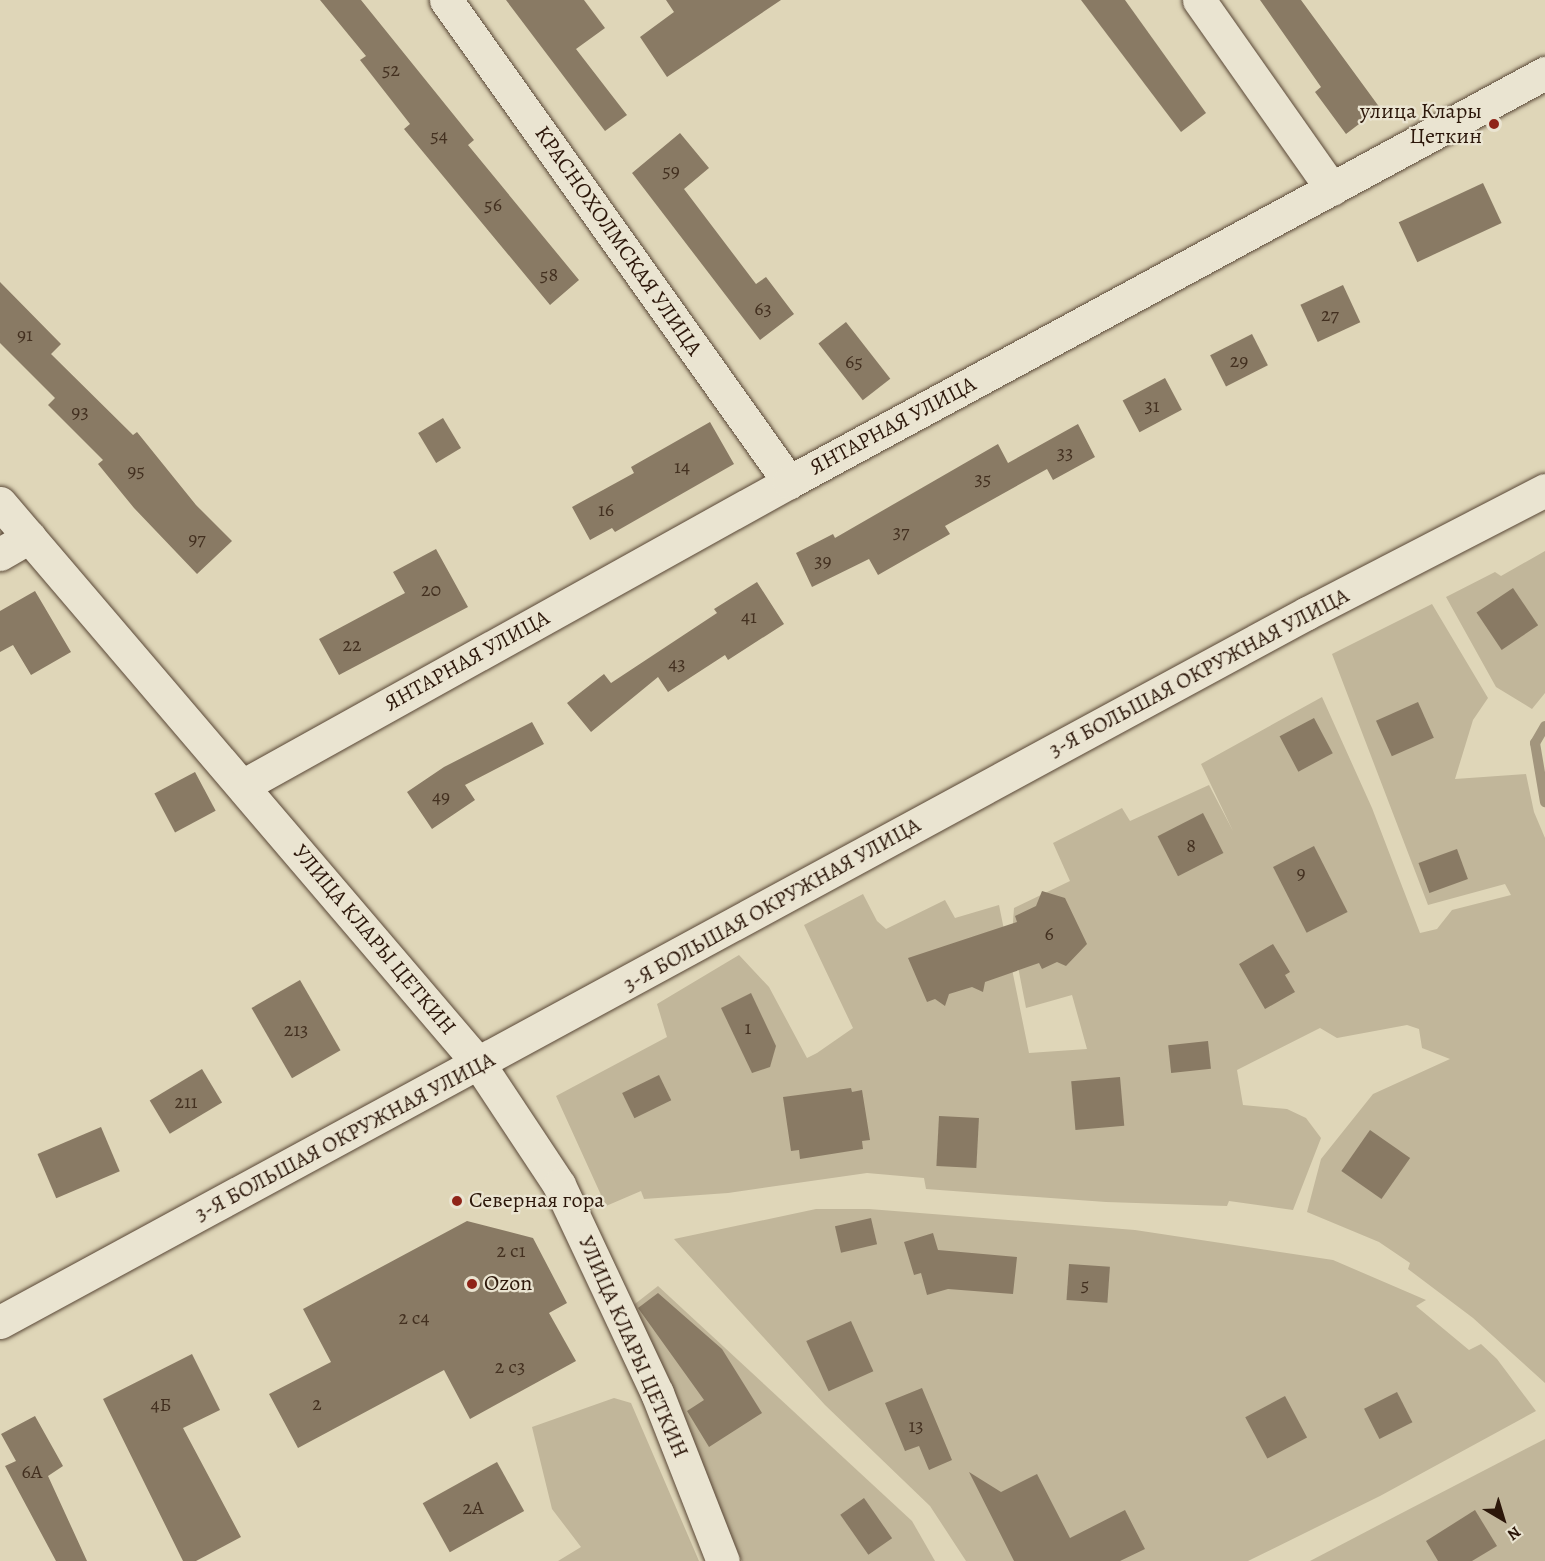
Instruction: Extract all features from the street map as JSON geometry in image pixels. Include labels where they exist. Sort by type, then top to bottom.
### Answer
[{"type":"street","name":"КРАСНОХОЛМСКАЯ УЛИЦА","points":[[446,0],[789,482]]},
{"type":"street","points":[[1199,0],[1332,189]]},
{"type":"street","name":"ЯНТАРНАЯ УЛИЦА","points":[[244,785],[789,482],[1545,73]]},
{"type":"street","name":"3-Я БОЛЬШАЯ ОКРУЖНАЯ УЛИЦА","points":[[0,1322],[1307,613],[1545,490]]},
{"type":"street","name":"УЛИЦА КЛАРЫ ЦЕТКИН","points":[[0,503],[244,785],[478,1064],[560,1185],[657,1393],[723,1561]]},
{"type":"street","points":[[0,554],[30,537]]},
{"type":"shaded area","points":[[1545,551],[1545,693],[1532,709],[1496,687],[1446,597],[1495,572],[1501,576]]},
{"type":"shaded area","points":[[1432,604],[1488,698],[1473,720],[1455,779],[1526,774],[1534,812],[1545,838],[1545,1383],[1473,1318],[1408,1269],[1410,1263],[1379,1242],[1307,1212],[1321,1159],[1373,1094],[1450,1059],[1422,1048],[1419,1029],[1407,1025],[1337,1038],[1320,1028],[1237,1070],[1243,1105],[1287,1109],[1306,1118],[1321,1138],[1293,1210],[1229,1201],[1227,1206],[1106,1202],[926,1189],[924,1178],[867,1173],[728,1193],[644,1199],[641,1191],[606,1206],[556,1096],[667,1037],[657,1004],[739,955],[769,987],[807,1058],[817,1053],[853,1028],[804,925],[863,894],[877,921],[886,929],[945,900],[955,918],[999,905],[1029,1053],[1087,1049],[1072,995],[1026,1008],[1012,936],[1014,908],[1070,881],[1053,843],[1122,808],[1130,821],[1209,785],[1233,831],[1201,764],[1322,697],[1372,808],[1420,933],[1437,929],[1452,910],[1511,895],[1505,884],[1428,905],[1332,654]]},
{"type":"shaded area","points":[[816,1209],[869,1209],[1135,1230],[1333,1260],[1426,1300],[1416,1306],[1469,1350],[1481,1344],[1497,1359],[1536,1411],[1380,1496],[1248,1561],[966,1561],[930,1506],[825,1405],[674,1239]]},
{"type":"shaded area","points":[[658,1286],[912,1521],[935,1561],[742,1561],[631,1307]]},
{"type":"shaded area","points":[[614,1398],[631,1403],[699,1561],[558,1561],[581,1547],[552,1509],[532,1427]]},
{"type":"shaded area","points":[[1545,1439],[1545,1561],[1310,1561],[1398,1515]]},
{"type":"building","points":[[320,0],[361,0],[474,140],[468,145],[579,280],[550,305],[404,129],[410,124],[360,60],[366,56]]},
{"type":"building","points":[[506,0],[584,0],[605,28],[576,49],[627,115],[605,131]]},
{"type":"building","points":[[666,0],[781,0],[667,77],[640,37],[674,12]]},
{"type":"building","points":[[1081,0],[1125,0],[1206,113],[1181,132]]},
{"type":"building","points":[[1260,0],[1301,0],[1380,108],[1346,134],[1315,92],[1321,87]]},
{"type":"building","points":[[680,133],[709,168],[684,189],[756,284],[766,277],[794,314],[760,340],[632,173]]},
{"type":"building","points":[[1483,183],[1502,223],[1417,262],[1399,222]]},
{"type":"building","points":[[0,282],[61,344],[51,354],[133,435],[137,432],[196,505],[232,541],[197,574],[134,508],[98,464],[103,460],[48,405],[55,398],[0,343]]},
{"type":"building","points":[[1343,285],[1360,322],[1318,342],[1300,305]]},
{"type":"building","points":[[846,322],[890,379],[863,400],[818,344]]},
{"type":"building","points":[[1252,334],[1268,365],[1226,387],[1210,355]]},
{"type":"building","points":[[1165,378],[1182,410],[1140,432],[1123,401]]},
{"type":"building","points":[[443,418],[461,448],[436,463],[418,433]]},
{"type":"building","points":[[710,422],[734,464],[615,532],[612,528],[590,540],[572,507],[634,473],[631,467]]},
{"type":"building","points":[[1078,424],[1095,457],[1053,480],[1047,469],[945,526],[950,534],[878,575],[869,559],[812,587],[796,553],[833,534],[835,538],[998,444],[1008,463]]},
{"type":"building","points":[[436,549],[468,607],[339,675],[319,639],[405,593],[393,572]]},
{"type":"building","points":[[757,582],[784,624],[728,660],[725,655],[668,692],[658,677],[591,732],[567,703],[604,674],[611,683],[717,613],[714,609]]},
{"type":"building","points":[[1513,588],[1538,625],[1502,650],[1477,613]]},
{"type":"building","points":[[35,591],[71,652],[31,675],[13,645],[0,652],[0,611]]},
{"type":"building","points":[[1418,702],[1434,738],[1392,756],[1376,721]]},
{"type":"building","points":[[1314,718],[1333,753],[1298,772],[1280,736]]},
{"type":"building","points":[[532,722],[544,744],[465,785],[475,800],[432,829],[407,792],[444,767]]},
{"type":"building","points":[[195,772],[216,811],[175,832],[154,794]]},
{"type":"building","points":[[1203,813],[1223,853],[1178,876],[1158,836]]},
{"type":"building","points":[[1314,846],[1348,912],[1307,933],[1273,867]]},
{"type":"building","points":[[1457,849],[1468,879],[1429,893],[1418,863]]},
{"type":"building","points":[[1042,891],[1065,898],[1087,944],[1066,966],[1057,962],[1042,969],[1039,963],[985,982],[983,992],[972,987],[949,994],[945,1006],[935,999],[927,1002],[908,958],[1017,922],[1015,916],[1036,906]]},
{"type":"building","points":[[1273,944],[1290,972],[1285,975],[1295,992],[1265,1009],[1239,964]]},
{"type":"building","points":[[300,980],[340,1050],[292,1078],[252,1008]]},
{"type":"building","points":[[751,993],[776,1046],[770,1067],[752,1073],[721,1008]]},
{"type":"building","points":[[1208,1041],[1211,1069],[1171,1073],[1168,1045]]},
{"type":"building","points":[[202,1069],[222,1102],[170,1134],[150,1100]]},
{"type":"building","points":[[659,1075],[671,1100],[634,1118],[622,1093]]},
{"type":"building","points":[[1120,1077],[1124,1126],[1075,1130],[1071,1081]]},
{"type":"building","points":[[851,1088],[852,1092],[862,1090],[870,1140],[862,1141],[863,1149],[800,1159],[799,1150],[791,1151],[783,1097]]},
{"type":"building","points":[[939,1116],[979,1118],[976,1168],[936,1166]]},
{"type":"building","points":[[101,1127],[120,1171],[56,1198],[37,1154]]},
{"type":"building","points":[[1370,1130],[1410,1158],[1381,1199],[1341,1171]]},
{"type":"building","points":[[871,1218],[877,1244],[841,1253],[835,1226]]},
{"type":"building","points":[[467,1221],[533,1238],[567,1303],[549,1313],[576,1361],[470,1419],[444,1370],[298,1448],[269,1394],[331,1362],[303,1309]]},
{"type":"building","points":[[933,1233],[938,1250],[1017,1257],[1013,1294],[948,1289],[927,1295],[921,1273],[914,1275],[904,1242]]},
{"type":"building","points":[[1069,1264],[1110,1267],[1107,1303],[1066,1300]]},
{"type":"building","points":[[658,1293],[722,1349],[762,1413],[709,1447],[687,1411],[704,1400],[638,1308]]},
{"type":"building","points":[[851,1321],[873,1371],[829,1391],[806,1341]]},
{"type":"building","points":[[192,1354],[220,1410],[183,1428],[241,1537],[196,1561],[183,1561],[103,1399]]},
{"type":"building","points":[[922,1388],[952,1460],[929,1470],[919,1446],[905,1451],[885,1403]]},
{"type":"building","points":[[1397,1392],[1412,1422],[1379,1439],[1364,1409]]},
{"type":"building","points":[[1285,1396],[1307,1437],[1267,1459],[1245,1417]]},
{"type":"building","points":[[35,1416],[63,1466],[48,1476],[87,1561],[56,1561],[5,1466],[16,1461],[1,1434]]},
{"type":"building","points":[[497,1462],[524,1511],[450,1552],[423,1503]]},
{"type":"building","points":[[969,1472],[1001,1492],[1037,1474],[1070,1538],[1125,1510],[1145,1549],[1120,1561],[1014,1561]]},
{"type":"building","points":[[864,1498],[892,1538],[868,1555],[840,1515]]},
{"type":"building","points":[[1475,1510],[1497,1546],[1472,1561],[1438,1561],[1426,1541]]},
{"type":"waterway","points":[[1545,726],[1535,743],[1545,802]]},
{"type":"place","name":"улица Клары Цеткин","points":[[1494,124]]},
{"type":"place","name":"Северная гора","points":[[457,1201]]},
{"type":"place","name":"Ozon","points":[[472,1284]]}]
